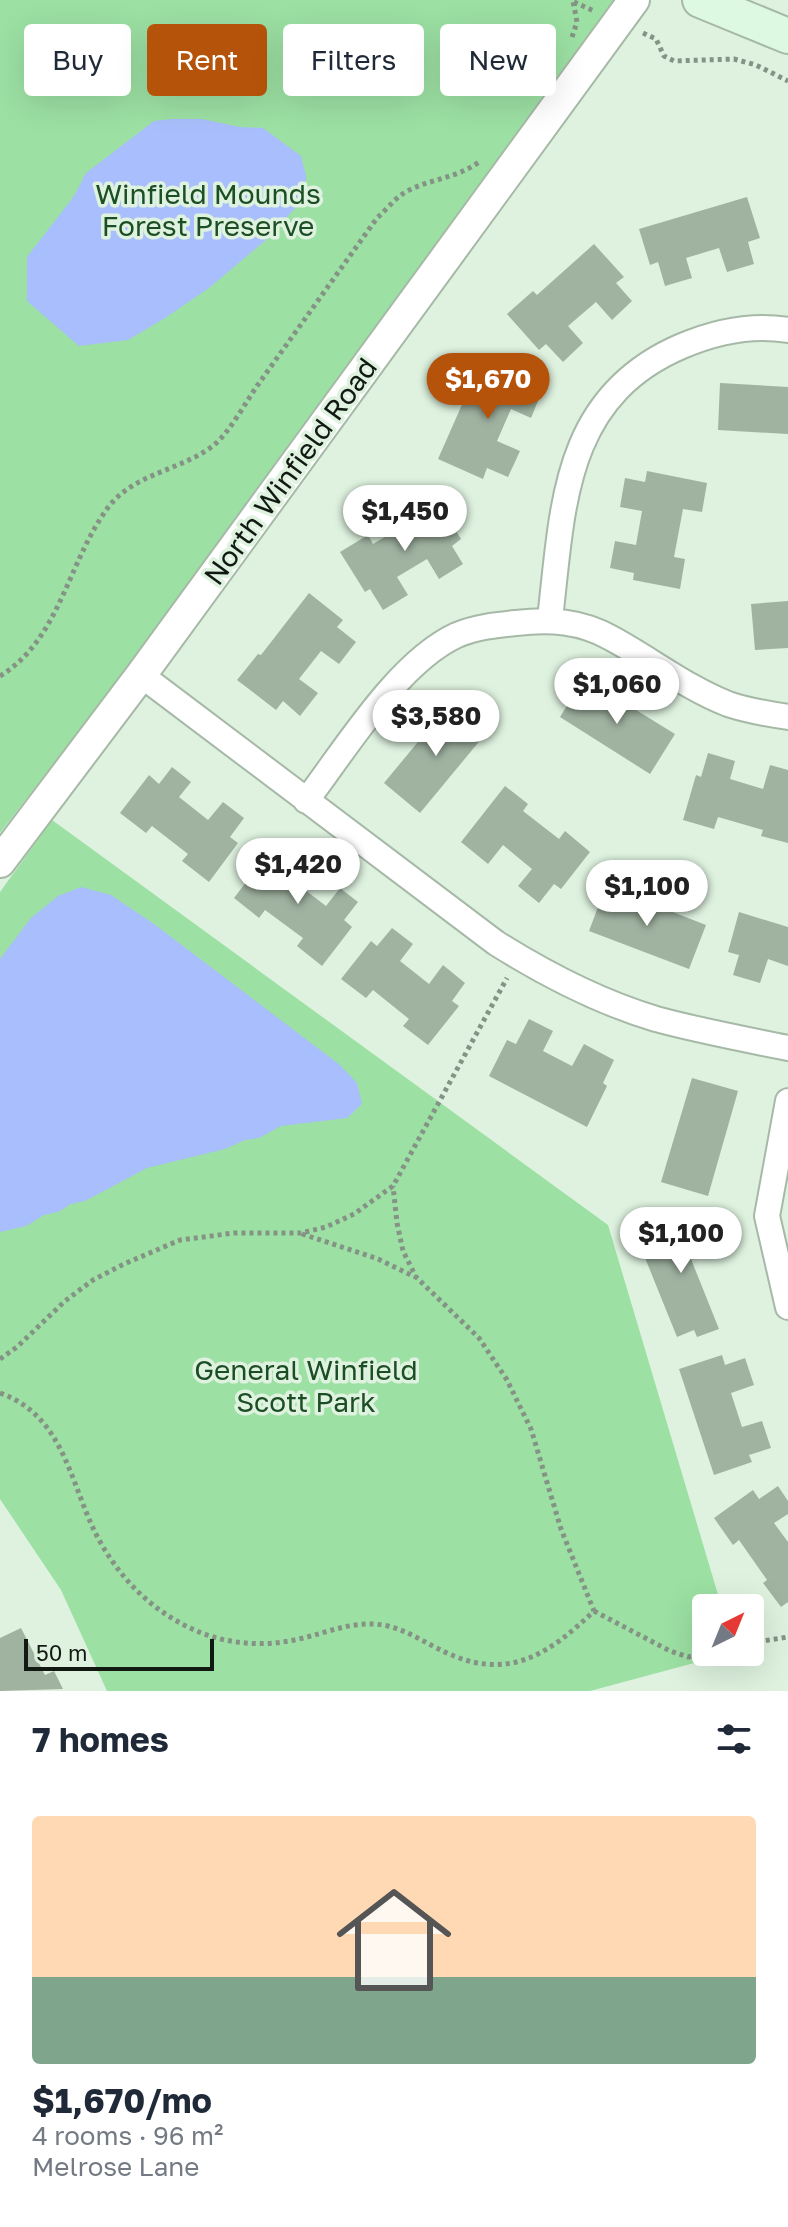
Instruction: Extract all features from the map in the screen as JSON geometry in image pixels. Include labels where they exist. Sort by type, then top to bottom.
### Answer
[{"type":"main road","points":[[700,0],[788,36]]},
{"type":"street","name":"North Winfield Road","points":[[0,862],[141,675],[634,0]]},
{"type":"street","points":[[550,619],[562,514],[570,474],[586,434],[603,406],[644,367],[665,353],[700,338],[764,326],[788,330]]},
{"type":"street","points":[[306,801],[394,685],[426,654],[457,635],[484,626],[550,619],[581,626],[608,636],[725,703],[748,711],[788,717]]},
{"type":"street","points":[[141,675],[496,943],[566,984],[655,1019],[788,1048]]},
{"type":"street","points":[[788,1101],[767,1216],[788,1307]]},
{"type":"path","points":[[656,39],[664,56],[674,61],[734,59],[756,65],[788,81]]},
{"type":"path","points":[[0,676],[14,668],[40,641],[82,551],[111,504],[135,482],[163,473],[216,444],[377,218],[402,194],[464,173]]},
{"type":"path","points":[[0,1359],[93,1280],[166,1246],[180,1240],[234,1233],[301,1233],[326,1227],[354,1214],[393,1186],[508,977]]},
{"type":"path","points":[[393,1186],[400,1237],[416,1277]]},
{"type":"path","points":[[301,1233],[378,1259],[416,1277],[479,1338],[507,1380],[531,1429],[561,1529],[594,1611],[670,1651],[692,1656]]},
{"type":"path","points":[[0,1393],[15,1398],[39,1416],[54,1436],[97,1537],[127,1581],[171,1619],[208,1635],[238,1644],[264,1644],[368,1622],[408,1632],[464,1659],[502,1664],[535,1657],[562,1642],[594,1611]]},
{"type":"path","points":[[764,1641],[788,1637]]},
{"type":"green space","name":"Winfield Mounds Forest Preserve","points":[[0,0],[620,0],[556,87],[556,24],[440,24],[440,96],[549,96],[128,667],[0,833]]},
{"type":"green space","name":"General Winfield Scott Park","points":[[52,820],[608,1225],[718,1594],[692,1594],[692,1664],[590,1691],[107,1691],[61,1590],[0,1499],[0,892]]},
{"type":"water","points":[[202,119],[263,128],[301,156],[306,176],[306,196],[267,239],[209,288],[165,318],[128,340],[79,346],[27,301],[27,257],[74,196],[86,173],[154,121]]},
{"type":"water","points":[[81,887],[111,895],[154,924],[340,1065],[357,1083],[362,1104],[347,1118],[281,1126],[259,1138],[245,1140],[225,1149],[147,1168],[85,1201],[44,1215],[26,1226],[0,1232],[0,959],[31,918],[58,896]]},
{"type":"building","points":[[747,197],[760,238],[748,242],[754,264],[727,272],[719,248],[686,258],[692,278],[665,286],[658,262],[650,265],[639,229]]},
{"type":"building","points":[[594,244],[624,277],[616,283],[632,301],[612,320],[596,302],[568,326],[583,343],[563,362],[546,344],[539,350],[507,314],[533,291],[537,295]]},
{"type":"building","points":[[483,357],[522,374],[519,381],[542,391],[531,418],[511,409],[497,441],[520,451],[508,477],[487,468],[483,479],[438,459]]},
{"type":"building","points":[[720,383],[788,387],[788,434],[718,430]]},
{"type":"building","points":[[647,471],[707,483],[702,512],[683,509],[674,557],[685,559],[680,589],[633,580],[634,573],[610,568],[615,541],[636,545],[642,511],[620,507],[625,478],[645,482]]},
{"type":"building","points":[[436,498],[461,539],[452,546],[463,564],[439,579],[427,559],[397,577],[408,595],[383,610],[370,589],[365,592],[340,552],[368,535],[373,544],[413,520],[409,514]]},
{"type":"building","points":[[309,593],[343,620],[337,627],[356,642],[339,664],[321,651],[299,679],[318,693],[300,716],[283,701],[276,710],[237,680],[258,654],[261,655]]},
{"type":"building","points":[[788,601],[788,648],[755,650],[751,604]]},
{"type":"building","points":[[584,678],[675,734],[650,774],[560,717]]},
{"type":"building","points":[[451,702],[487,732],[420,813],[384,783]]},
{"type":"building","points":[[708,753],[735,761],[730,779],[763,789],[770,765],[788,770],[788,843],[761,836],[763,830],[718,817],[714,829],[683,820],[696,775],[701,777]]},
{"type":"building","points":[[172,767],[191,782],[179,797],[208,820],[223,802],[244,818],[230,837],[238,843],[209,882],[182,861],[188,854],[152,826],[146,833],[120,813],[149,775],[159,784]]},
{"type":"building","points":[[505,786],[528,804],[523,811],[559,839],[565,831],[590,852],[561,889],[554,884],[539,903],[518,886],[532,869],[503,845],[488,864],[461,842]]},
{"type":"building","points":[[285,847],[306,863],[292,880],[326,906],[340,888],[358,902],[344,920],[352,927],[322,966],[297,946],[303,938],[265,910],[259,918],[234,898],[263,860],[271,865]]},
{"type":"building","points":[[606,886],[706,925],[689,969],[589,931]]},
{"type":"building","points":[[739,912],[788,927],[788,966],[768,959],[760,983],[733,975],[739,955],[728,952]]},
{"type":"building","points":[[392,928],[413,944],[400,961],[429,984],[443,965],[465,983],[452,1001],[459,1006],[428,1045],[403,1026],[409,1019],[373,990],[366,998],[341,979],[371,941],[377,946]]},
{"type":"building","points":[[529,1019],[553,1031],[543,1051],[572,1066],[584,1044],[614,1060],[603,1083],[607,1086],[587,1127],[489,1076],[507,1040],[516,1044]]},
{"type":"building","points":[[692,1078],[738,1091],[708,1196],[661,1182]]},
{"type":"building","points":[[683,1220],[688,1232],[708,1224],[717,1248],[691,1259],[719,1329],[697,1337],[694,1330],[677,1337],[637,1238]]},
{"type":"building","points":[[722,1355],[725,1365],[745,1358],[754,1385],[731,1393],[742,1427],[762,1421],[771,1448],[749,1455],[752,1462],[714,1475],[679,1369]]},
{"type":"building","points":[[778,1486],[788,1501],[788,1514],[774,1523],[788,1542],[788,1602],[781,1607],[763,1583],[767,1580],[739,1540],[733,1545],[714,1518],[753,1490],[759,1499]]},
{"type":"building","points":[[21,1628],[45,1675],[54,1671],[63,1689],[0,1691],[0,1638]]}]
